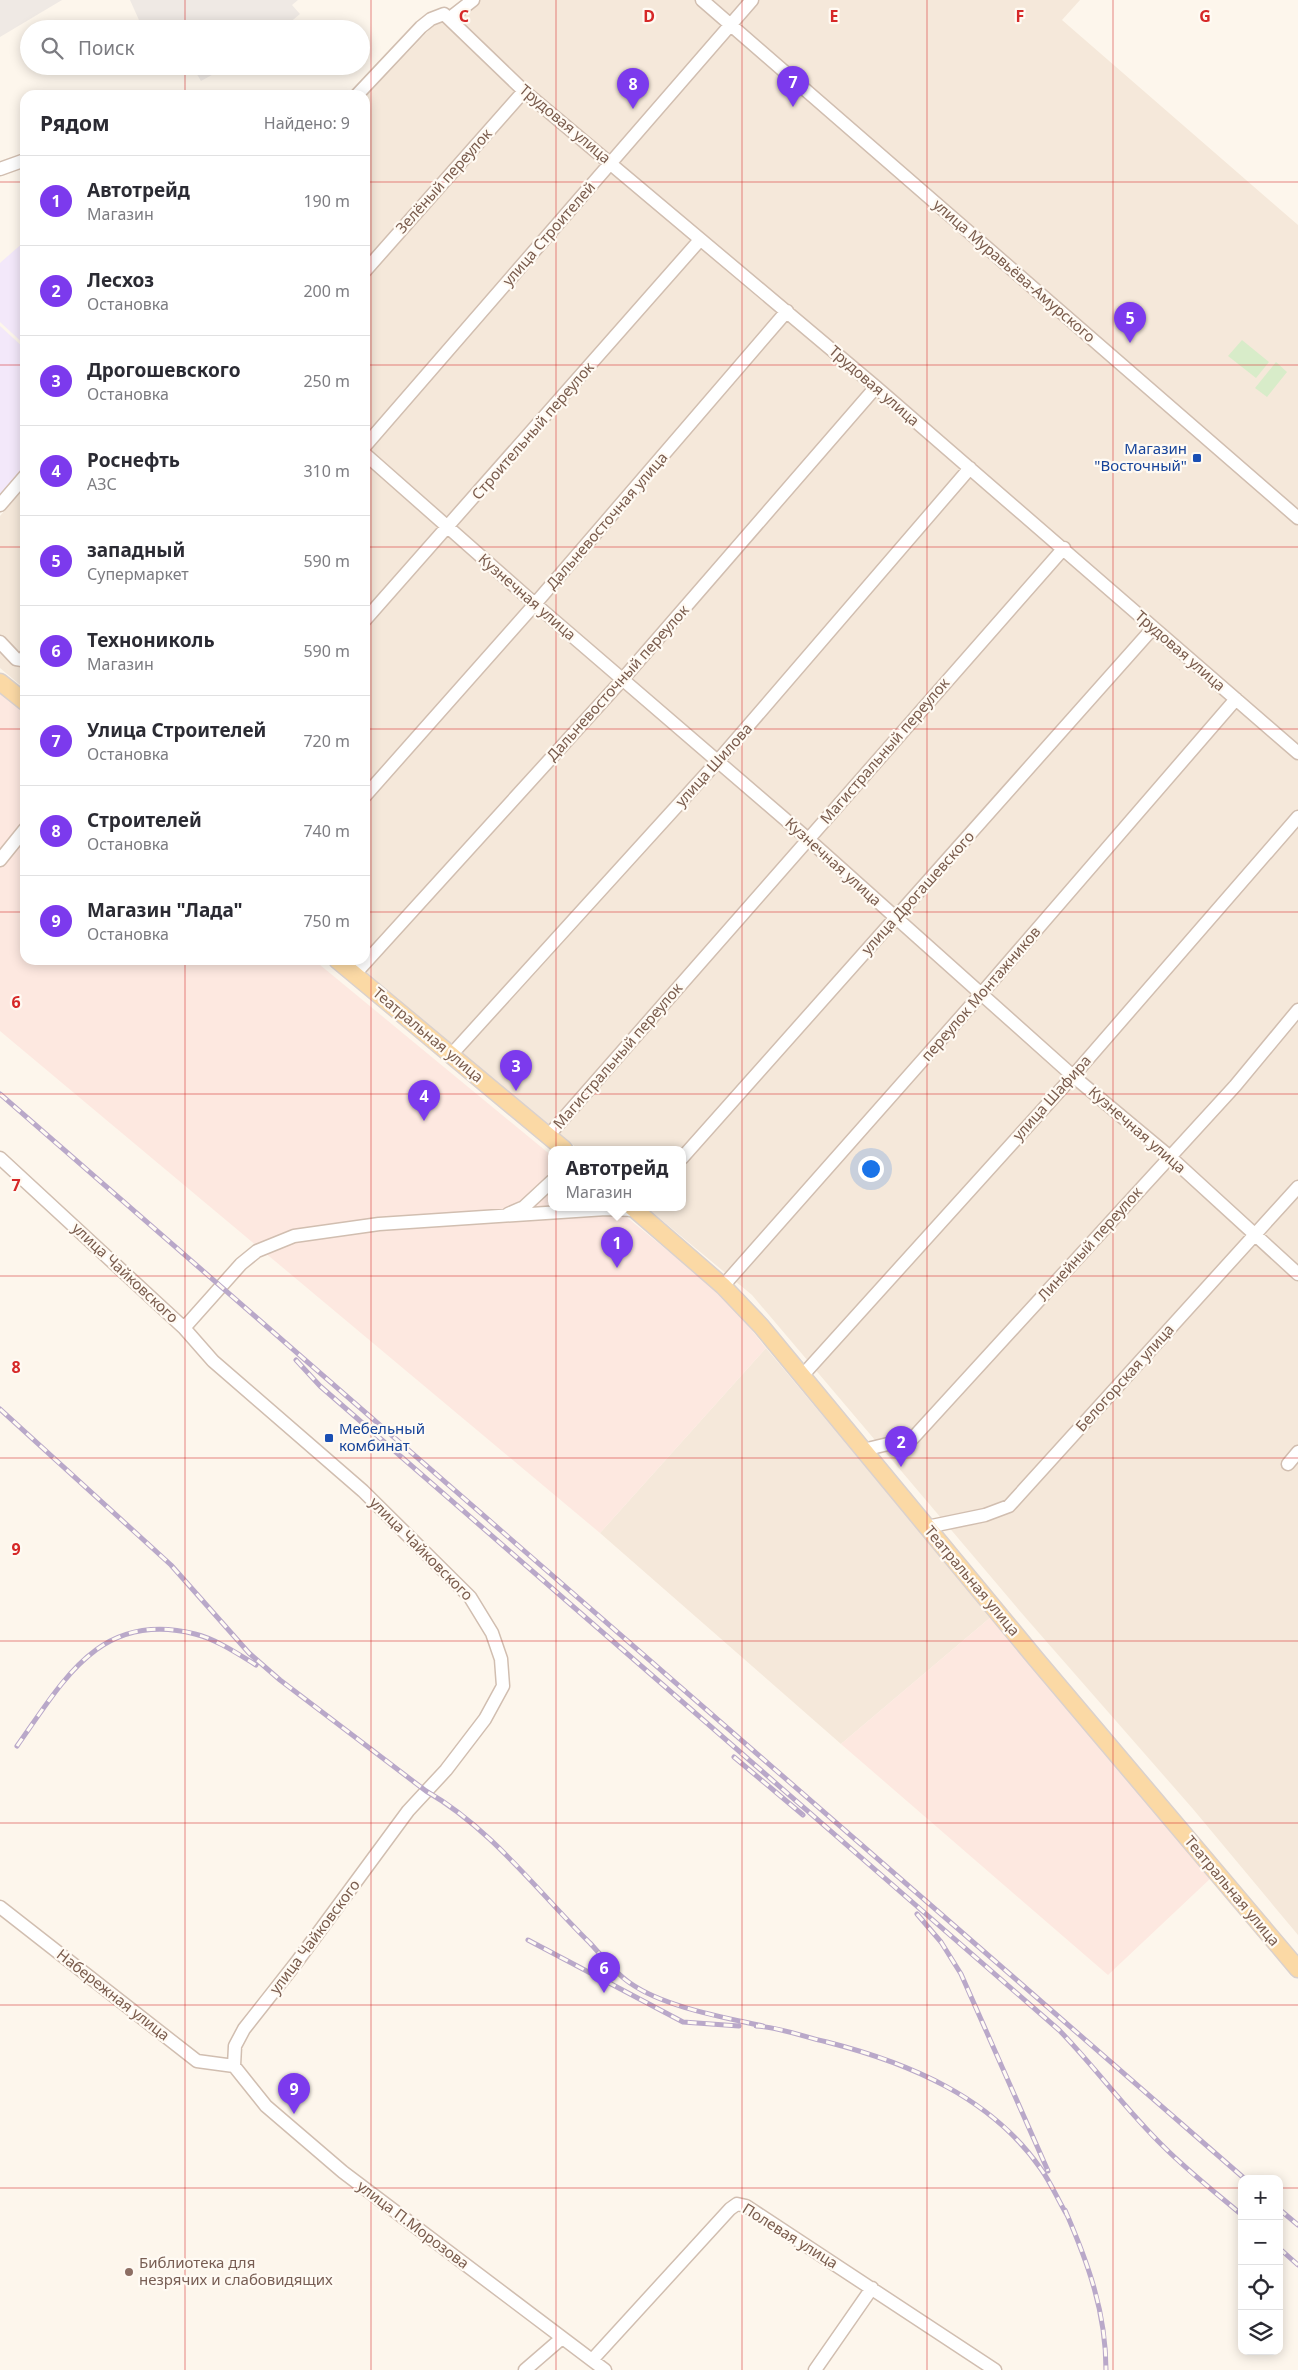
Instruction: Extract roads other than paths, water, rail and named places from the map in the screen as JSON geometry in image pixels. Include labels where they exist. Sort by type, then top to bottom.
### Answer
[{"type":"main road","points":[[0,682],[20,698]]},
{"type":"main road","name":"Театральная улица","points":[[344,965],[560,1146]]},
{"type":"main road","name":"Театральная улица","points":[[639,1211],[724,1286],[761,1326],[1298,1969]]},
{"type":"street","points":[[450,18],[465,0]]},
{"type":"street","points":[[450,18],[473,0]]},
{"type":"street","points":[[702,0],[730,25]]},
{"type":"street","name":"улица Строителей","points":[[370,440],[752,0]]},
{"type":"street","points":[[361,90],[431,18],[444,14],[450,18]]},
{"type":"street","name":"Трудовая улица","points":[[450,18],[524,91],[611,162],[699,241],[787,311],[876,387],[1064,548],[1153,628],[1298,753]]},
{"type":"street","name":"улица Муравьёва-Амурского","points":[[730,25],[1298,518]]},
{"type":"street","name":"Зелёный переулок","points":[[370,265],[524,91]]},
{"type":"street","points":[[0,169],[20,162]]},
{"type":"street","name":"Строительный переулок","points":[[370,614],[699,241]]},
{"type":"street","name":"Дальневосточная улица","points":[[370,790],[535,604],[787,311]]},
{"type":"street","name":"Дальневосточный переулок","points":[[370,957],[622,680],[876,387]]},
{"type":"street","name":"Кузнечная улица","points":[[370,458],[622,680],[808,839],[1073,1076],[1169,1156],[1254,1236],[1298,1274]]},
{"type":"street","name":"улица Шилова","points":[[451,1055],[717,762],[970,468]]},
{"type":"street","points":[[0,505],[20,482]]},
{"type":"street","name":"Магистральный переулок","points":[[548,1136],[1064,548]]},
{"type":"street","name":"улица Дрогашевского","points":[[686,1154],[1153,628]]},
{"type":"street","points":[[0,642],[16,659],[20,660]]},
{"type":"street","name":"переулок Монтажников","points":[[724,1286],[982,993],[1236,699]]},
{"type":"street","name":"улица Шафира","points":[[802,1376],[1073,1076],[1298,817]]},
{"type":"street","points":[[0,860],[20,835]]},
{"type":"street","name":"Дальневосточный переулок","points":[[355,974],[363,965]]},
{"type":"street","name":"Линейный переулок","points":[[863,1450],[913,1438],[1235,1086],[1298,1010]]},
{"type":"street","name":"улица Чайковского","points":[[0,1158],[184,1328],[213,1361],[363,1491],[470,1597],[492,1633],[501,1659],[503,1686],[485,1719],[446,1770],[408,1811],[296,1964],[244,2030],[235,2046],[234,2066]]},
{"type":"street","points":[[504,1216],[524,1207],[548,1185]]},
{"type":"street","name":"Белогорская улица","points":[[927,1526],[985,1515],[1009,1506],[1298,1187]]},
{"type":"street","points":[[184,1328],[241,1264],[270,1244],[294,1236],[379,1224],[577,1211]]},
{"type":"street","points":[[1288,1464],[1298,1452]]},
{"type":"street","name":"Набережная улица","points":[[0,1907],[197,2061],[234,2066]]},
{"type":"street","name":"улица П.Морозова","points":[[234,2066],[266,2106],[343,2172],[605,2370]]},
{"type":"street","name":"Полевая улица","points":[[592,2360],[730,2209],[737,2204],[746,2206],[995,2370]]},
{"type":"street","points":[[815,2370],[872,2288]]},
{"type":"street","points":[[525,2370],[562,2338]]},
{"type":"railway","points":[[0,1094],[1240,2175]]},
{"type":"railway","points":[[296,1360],[320,1386],[1059,2030],[1164,2147],[1238,2212]]},
{"type":"railway","points":[[0,1409],[171,1565],[249,1653],[280,1680],[426,1791],[450,1806],[493,1842],[624,1979],[644,1991],[676,2005],[763,2026]]},
{"type":"railway","points":[[17,1746],[51,1697],[88,1656],[109,1641],[134,1632],[162,1629],[203,1636],[219,1643],[256,1665]]},
{"type":"railway","points":[[734,1757],[803,1815]]},
{"type":"railway","points":[[917,1914],[941,1942],[961,1974],[1048,2171]]},
{"type":"railway","points":[[528,1940],[683,2022],[739,2026]]},
{"type":"railway","points":[[756,2026],[792,2032],[858,2051],[918,2072],[946,2086],[998,2122],[1021,2144],[1045,2174],[1067,2215]]},
{"type":"railway","points":[[1065,2210],[1094,2288],[1103,2328],[1106,2370]]},
{"type":"railway","points":[[1283,2212],[1298,2225]]},
{"type":"railway","points":[[1283,2252],[1298,2265]]},
{"type":"place","name":"Улица Строителей","points":[[793,107]]},
{"type":"place","name":"Строителей","points":[[633,109]]},
{"type":"place","name":"западный","points":[[1130,343]]},
{"type":"place","name":"Магазин \"Восточный\"","points":[[1197,458]]},
{"type":"place","name":"Дрогошевского","points":[[516,1091]]},
{"type":"place","name":"Роснефть","points":[[424,1121]]},
{"type":"place","name":"Автотрейд","points":[[617,1268]]},
{"type":"place","name":"Мебельный комбинат","points":[[329,1438]]},
{"type":"place","name":"Лесхоз","points":[[901,1467]]},
{"type":"place","name":"Технониколь","points":[[604,1993]]},
{"type":"place","name":"Магазин \"Лада\"","points":[[294,2114]]},
{"type":"place","name":"Библиотека для незрячих и слабовидящих","points":[[129,2272]]}]
